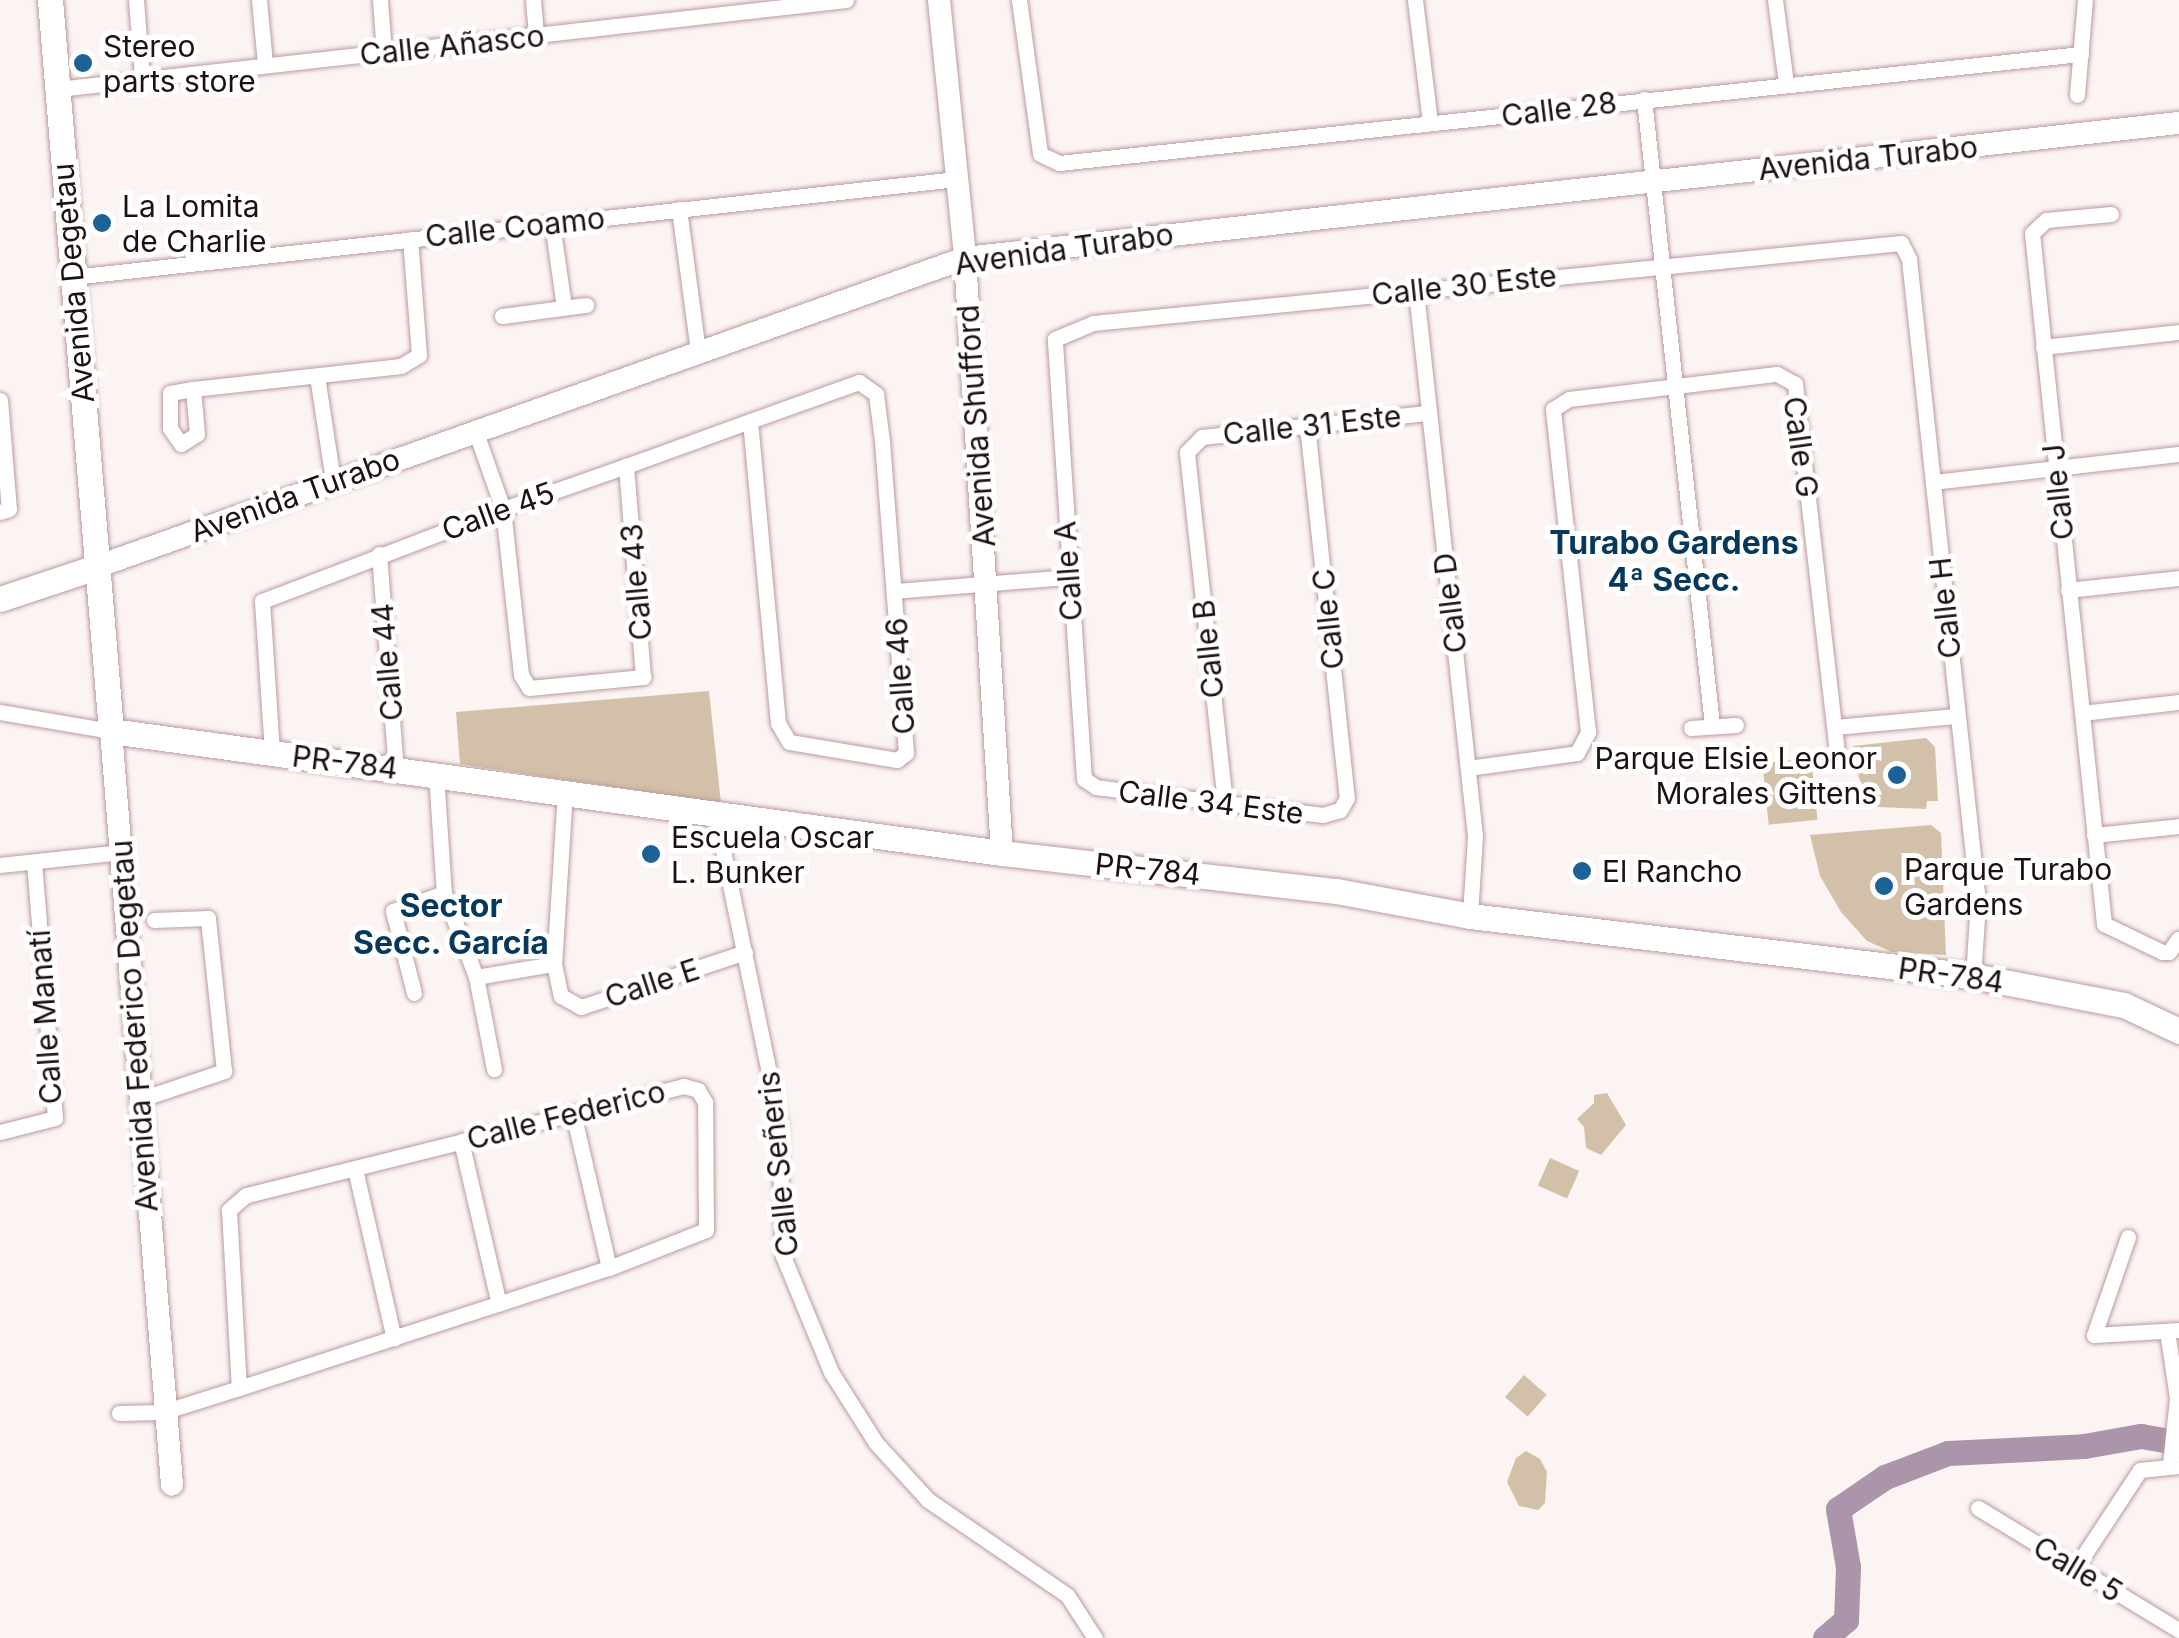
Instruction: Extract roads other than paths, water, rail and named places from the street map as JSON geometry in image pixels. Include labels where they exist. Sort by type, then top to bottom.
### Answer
[{"type":"main road","name":"Avenida Degetau","points":[[50,0],[96,567]]},
{"type":"main road","name":"Avenida Turabo","points":[[0,599],[96,567]]},
{"type":"main road","name":"Avenida Federico Degetau","points":[[96,567],[111,732]]},
{"type":"main road","name":"PR-784","points":[[111,732],[1002,853],[1337,891],[1470,916],[1973,976],[2124,1005],[2179,1031]]},
{"type":"street","points":[[136,0],[142,78]]},
{"type":"street","points":[[259,0],[265,64]]},
{"type":"street","points":[[380,0],[384,53]]},
{"type":"street","points":[[532,0],[536,35]]},
{"type":"street","name":"Calle Añasco","points":[[58,89],[845,0]]},
{"type":"street","name":"Avenida Shufford","points":[[938,0],[965,258],[1002,853]]},
{"type":"street","name":"Calle 28","points":[[1020,0],[1040,154],[1059,163],[2081,54]]},
{"type":"street","points":[[1415,0],[1430,123]]},
{"type":"street","points":[[1776,0],[1786,84]]},
{"type":"street","points":[[2077,95],[2084,0]]},
{"type":"street","points":[[1644,99],[1712,726]]},
{"type":"street","name":"Avenida Turabo","points":[[96,567],[965,258],[2179,124]]},
{"type":"street","name":"Calle Coamo","points":[[73,277],[957,178]]},
{"type":"street","points":[[679,209],[698,350]]},
{"type":"street","name":"Calle J","points":[[2111,214],[2046,220],[2032,233],[2104,924],[2162,952],[2170,952],[2178,939]]},
{"type":"street","points":[[552,223],[564,306]]},
{"type":"street","points":[[193,389],[401,366],[419,355],[410,239]]},
{"type":"street","name":"Calle 30 Este","points":[[1056,363],[1055,339],[1093,324],[1900,242]]},
{"type":"street","name":"Calle H","points":[[1900,242],[1910,259],[1978,903],[1973,976]]},
{"type":"street","name":"Calle D","points":[[1416,291],[1474,836],[1470,916]]},
{"type":"street","points":[[502,316],[586,305]]},
{"type":"street","points":[[2043,347],[2179,332]]},
{"type":"street","name":"Calle A","points":[[1056,363],[1084,779]]},
{"type":"street","name":"Calle G","points":[[1675,385],[1777,374],[1796,384],[1836,751]]},
{"type":"street","points":[[317,376],[333,481]]},
{"type":"street","name":"Calle 45","points":[[272,752],[262,601],[379,554],[859,382],[876,394]]},
{"type":"street","points":[[1468,768],[1577,753],[1588,732],[1553,409],[1569,399],[1675,385]]},
{"type":"street","name":"Calle 46","points":[[750,421],[778,723],[789,742],[897,760],[906,753],[876,394]]},
{"type":"street","points":[[0,400],[10,509],[0,512]]},
{"type":"street","name":"Calle 31 Este","points":[[1192,494],[1187,452],[1202,437],[1426,413]]},
{"type":"street","name":"Calle C","points":[[1308,425],[1347,798],[1340,810]]},
{"type":"street","name":"Calle 43","points":[[476,430],[502,509],[520,676],[529,688],[643,677],[626,466]]},
{"type":"street","points":[[1933,482],[2179,454]]},
{"type":"street","name":"Calle B","points":[[1192,494],[1225,803]]},
{"type":"street","name":"Calle 44","points":[[379,554],[396,769]]},
{"type":"street","points":[[894,591],[1068,578]]},
{"type":"street","points":[[2068,590],[2179,578]]},
{"type":"street","points":[[2082,713],[2179,702]]},
{"type":"street","points":[[0,712],[111,732]]},
{"type":"street","points":[[1836,727],[1956,716]]},
{"type":"street","points":[[1691,728],[1736,724]]},
{"type":"street","name":"Avenida Federico Degetau","points":[[111,732],[163,1412],[172,1484]]},
{"type":"street","points":[[436,774],[444,893],[476,977],[494,1069]]},
{"type":"street","name":"Calle 34 Este","points":[[1084,779],[1096,788],[1323,816],[1340,810]]},
{"type":"street","points":[[476,977],[554,964],[565,792]]},
{"type":"street","name":"Calle Señeris","points":[[715,812],[779,1122],[784,1256],[831,1372],[876,1442],[928,1500],[1067,1594],[1089,1622],[1095,1638]]},
{"type":"street","points":[[2094,835],[2179,826]]},
{"type":"street","points":[[0,864],[121,852]]},
{"type":"street","name":"Calle Manatí","points":[[0,1132],[55,1118],[34,862]]},
{"type":"street","points":[[414,993],[393,911],[444,893]]},
{"type":"street","points":[[141,1099],[224,1071],[208,918],[154,920]]},
{"type":"street","name":"Calle E","points":[[554,964],[561,996],[581,1007],[745,952]]},
{"type":"street","name":"Calle Federico","points":[[118,1412],[163,1412],[239,1388],[394,1339],[609,1268],[706,1230],[706,1102],[698,1090],[684,1086],[246,1195],[229,1210],[239,1388]]},
{"type":"street","points":[[572,1113],[609,1268]]},
{"type":"street","points":[[462,1141],[499,1304]]},
{"type":"street","points":[[355,1168],[394,1339]]},
{"type":"street","points":[[2076,1567],[2140,1470],[2173,1460],[2178,1398],[2173,1331],[2094,1334],[2128,1237]]},
{"type":"street","name":"Calle 5","points":[[1978,1508],[2179,1630]]},
{"type":"waterway","points":[[1825,1638],[1846,1620],[1848,1567],[1838,1509],[1885,1477],[1948,1453],[2084,1446],[2141,1436],[2179,1443]]},
{"type":"place","name":"Stereo parts store","points":[[83,63]]},
{"type":"place","name":"La Lomita de Charlie","points":[[102,223]]},
{"type":"place","name":"Parque Elsie Leonor Morales Gittens","points":[[1897,775]]},
{"type":"place","name":"Escuela Oscar L. Bunker","points":[[651,854]]},
{"type":"place","name":"El Rancho","points":[[1582,871]]},
{"type":"place","name":"Parque Turabo Gardens","points":[[1884,886]]},
{"type":"district","name":"Turabo Gardens 4ª Secc.","points":[[1674,562]]},
{"type":"district","name":"Sector Secc. García","points":[[451,926]]}]
